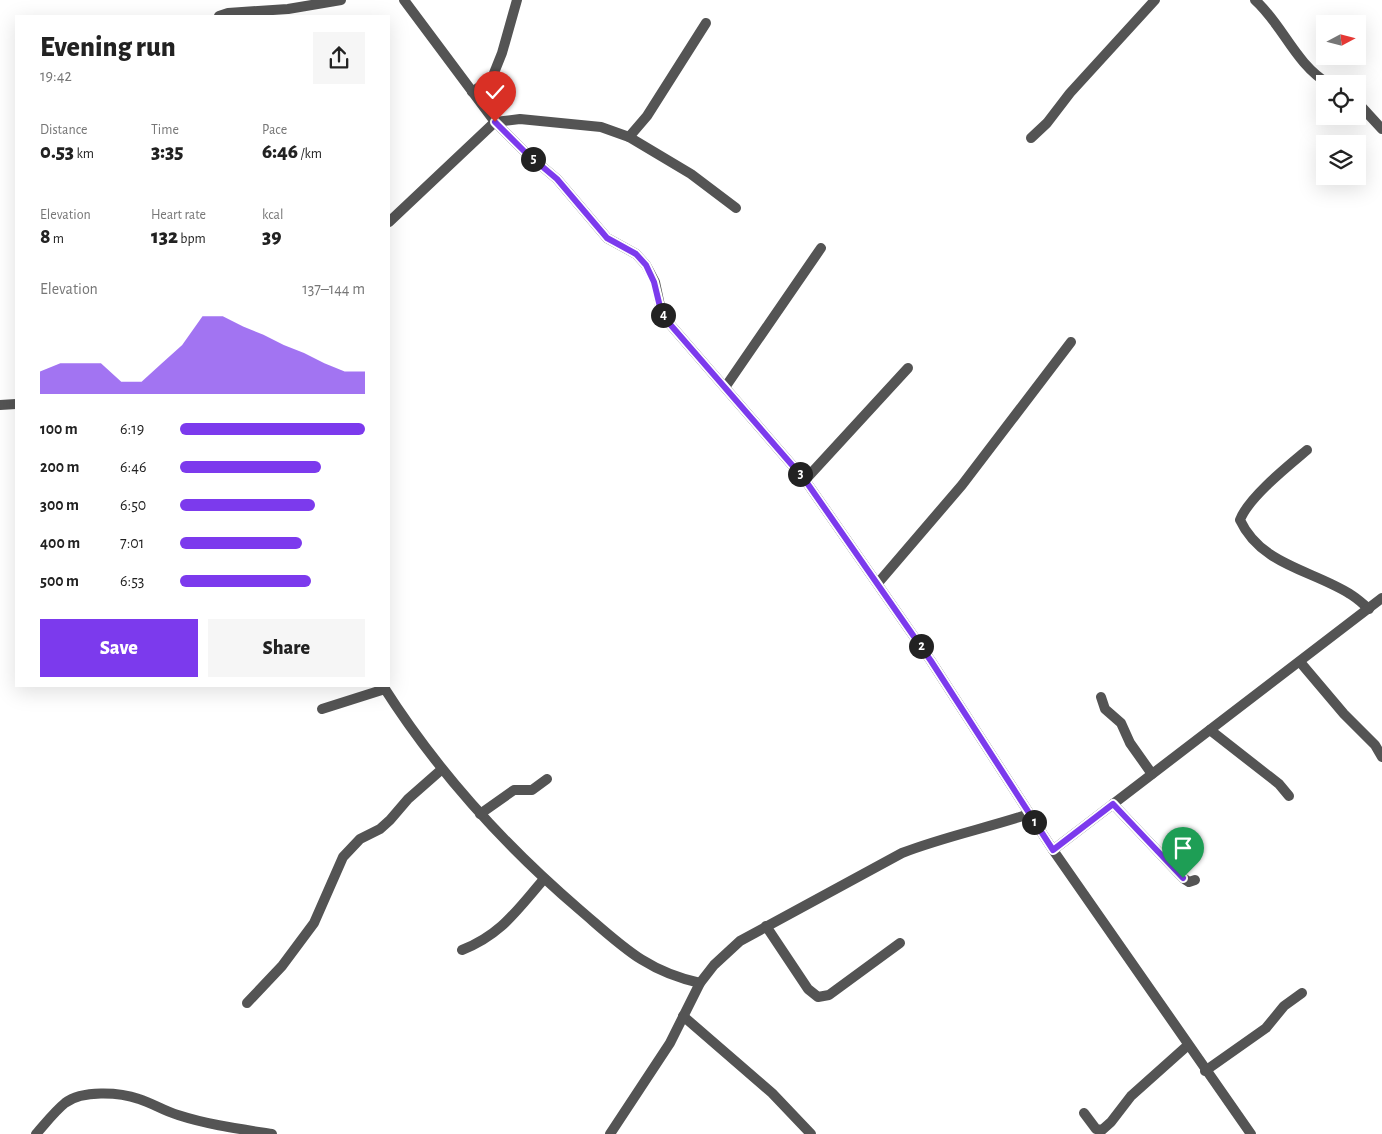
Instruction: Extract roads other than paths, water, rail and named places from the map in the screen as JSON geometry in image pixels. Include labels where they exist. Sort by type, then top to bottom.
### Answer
[{"type":"street","points":[[223,15],[228,13],[288,9],[341,0]]},
{"type":"street","points":[[404,0],[495,122],[525,152],[557,179],[607,238],[636,254],[646,265],[654,282],[662,315],[726,386],[805,480],[878,583],[1053,850],[1251,1134]]},
{"type":"street","points":[[472,92],[492,78],[502,53],[517,0]]},
{"type":"street","points":[[1031,138],[1048,123],[1070,93],[1155,0]]},
{"type":"street","points":[[1255,0],[1268,12],[1302,62],[1317,75]]},
{"type":"street","points":[[630,137],[647,116],[706,23]]},
{"type":"street","points":[[1366,112],[1382,129]]},
{"type":"street","points":[[390,221],[495,122],[520,119],[601,127],[630,137],[691,174],[736,208]]},
{"type":"street","points":[[726,386],[821,248]]},
{"type":"street","points":[[878,583],[962,485],[1071,342]]},
{"type":"street","points":[[805,480],[908,368]]},
{"type":"street","points":[[0,405],[15,404]]},
{"type":"street","points":[[1306,450],[1273,480],[1243,512],[1240,520],[1245,531],[1279,561],[1350,594],[1369,609]]},
{"type":"street","points":[[1053,850],[1382,598]]},
{"type":"street","points":[[1300,662],[1344,714],[1375,745],[1382,757]]},
{"type":"street","points":[[322,709],[384,688],[441,770],[480,814],[544,879],[638,960],[680,979],[700,984]]},
{"type":"street","points":[[1101,697],[1105,709],[1121,722],[1130,743],[1152,774]]},
{"type":"street","points":[[1210,730],[1279,784],[1289,796]]},
{"type":"street","points":[[247,1003],[282,966],[314,923],[343,857],[360,839],[380,830],[408,799],[441,770]]},
{"type":"street","points":[[480,814],[514,790],[532,790],[547,779]]},
{"type":"street","points":[[1113,804],[1183,878],[1189,882],[1195,880]]},
{"type":"street","points":[[610,1134],[670,1043],[700,984],[714,965],[740,941],[902,853],[928,843],[981,830],[1029,814]]},
{"type":"street","points":[[462,950],[483,942],[503,926],[544,879]]},
{"type":"street","points":[[766,926],[808,989],[818,997],[829,995],[900,943]]},
{"type":"street","points":[[1206,1070],[1266,1028],[1284,1006],[1302,993]]},
{"type":"street","points":[[683,1016],[772,1092],[811,1134]]},
{"type":"street","points":[[1084,1113],[1096,1129],[1102,1130],[1111,1122],[1131,1096],[1188,1046]]},
{"type":"street","points":[[36,1134],[64,1104],[73,1098],[105,1093],[131,1096],[176,1115],[212,1125],[272,1134]]}]
